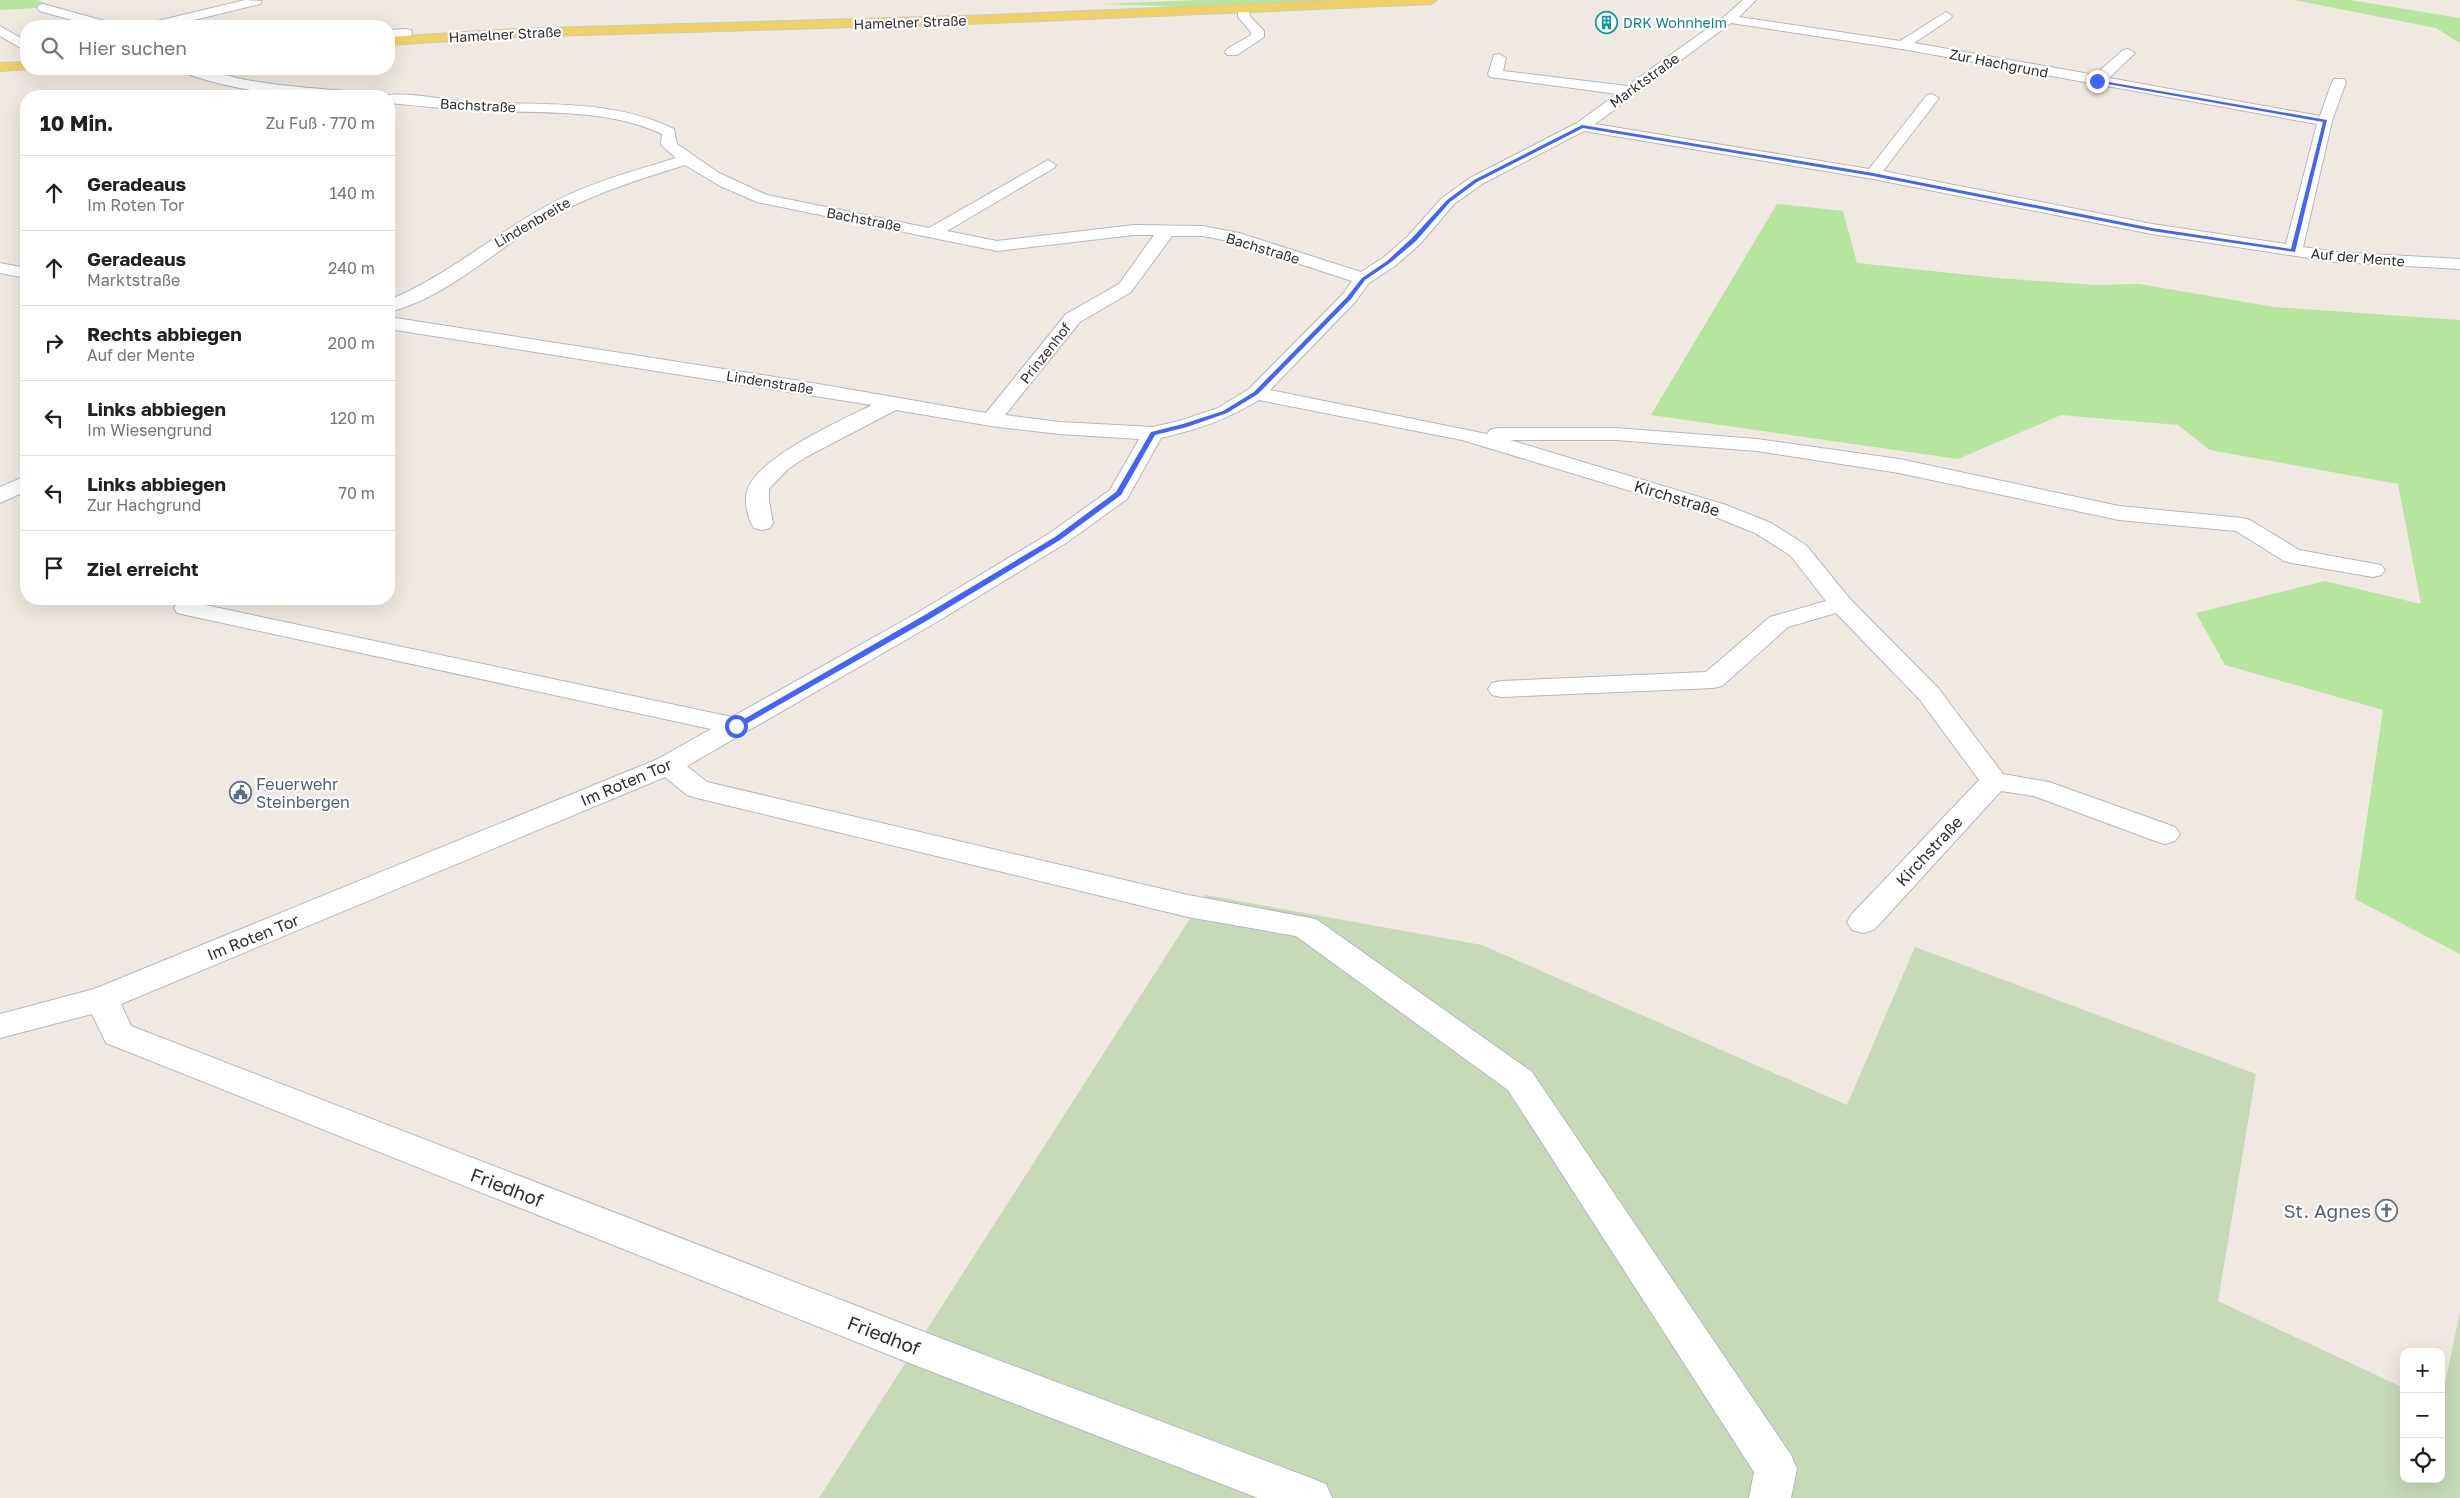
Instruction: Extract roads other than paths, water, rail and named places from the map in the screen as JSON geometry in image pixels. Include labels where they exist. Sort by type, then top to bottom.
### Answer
[{"type":"main road","name":"Hamelner Straße","points":[[395,41],[552,32],[888,23],[1431,0]]},
{"type":"main road","points":[[0,67],[20,66]]},
{"type":"street","name":"Marktstraße","points":[[1153,433],[1185,426],[1225,412],[1256,393],[1349,298],[1364,279],[1389,262],[1414,240],[1448,201],[1476,181],[1582,126],[1729,18],[1750,0]]},
{"type":"street","points":[[178,20],[256,1]]},
{"type":"street","points":[[43,8],[86,20]]},
{"type":"street","points":[[1232,52],[1257,37],[1258,31],[1244,17],[1244,9]]},
{"type":"street","points":[[1902,45],[1946,16]]},
{"type":"street","name":"Zur Hachgrund","points":[[1729,18],[1902,45],[2325,121]]},
{"type":"street","points":[[0,30],[20,43]]},
{"type":"street","points":[[395,34],[406,33]]},
{"type":"street","points":[[2097,81],[2128,53]]},
{"type":"street","points":[[1498,58],[1495,74],[1630,90]]},
{"type":"street","points":[[203,75],[304,90]]},
{"type":"street","points":[[2293,251],[2325,121],[2339,82]]},
{"type":"street","points":[[1873,174],[1932,98]]},
{"type":"street","name":"Bachstraße","points":[[395,99],[554,109],[620,116],[660,126],[669,132],[669,145],[686,160],[741,191],[763,199],[997,246],[1134,230],[1203,231],[1232,237],[1364,279]]},
{"type":"street","name":"Auf der Mente","points":[[1582,126],[1873,174],[2152,230],[2336,257],[2460,264]]},
{"type":"street","name":"Lindenbreite","points":[[395,303],[453,274],[494,244],[551,210],[592,189],[686,160]]},
{"type":"street","points":[[932,233],[1048,166]]},
{"type":"street","name":"Prinzenhof","points":[[991,420],[1073,318],[1125,288],[1167,230]]},
{"type":"street","points":[[0,268],[20,272]]},
{"type":"street","name":"Lindenstraße","points":[[395,324],[801,387],[991,420],[1060,428],[1153,433]]},
{"type":"street","name":"Kirchstraße","points":[[1256,393],[1466,434],[1718,510],[1762,528],[1798,550],[1841,604],[1929,694],[1994,781],[1863,922]]},
{"type":"street","points":[[762,523],[758,491],[765,478],[808,446],[894,403]]},
{"type":"street","name":"Im Roten Tor","points":[[0,1026],[102,999],[668,766],[926,618],[1058,538],[1119,494],[1153,433]]},
{"type":"street","points":[[1466,434],[1616,434],[1757,445],[1899,466],[2119,513],[2242,525],[2292,556],[2373,570]]},
{"type":"street","points":[[0,496],[20,486]]},
{"type":"street","points":[[1501,688],[1713,680],[1779,622],[1841,604]]},
{"type":"street","points":[[186,608],[736,726]]},
{"type":"street","points":[[668,766],[697,789],[1188,906],[1305,927],[1520,1081],[1776,1469],[1770,1498]]},
{"type":"street","points":[[1994,781],[2039,788],[2165,834]]},
{"type":"street","name":"Friedhof","points":[[102,999],[118,1034],[931,1353],[1311,1498]]},
{"type":"place","name":"DRK Wohnheim","points":[[1607,22]]},
{"type":"place","name":"Feuerwehr Steinbergen","points":[[240,793]]},
{"type":"place","name":"St. Agnes","points":[[2387,1210]]}]
